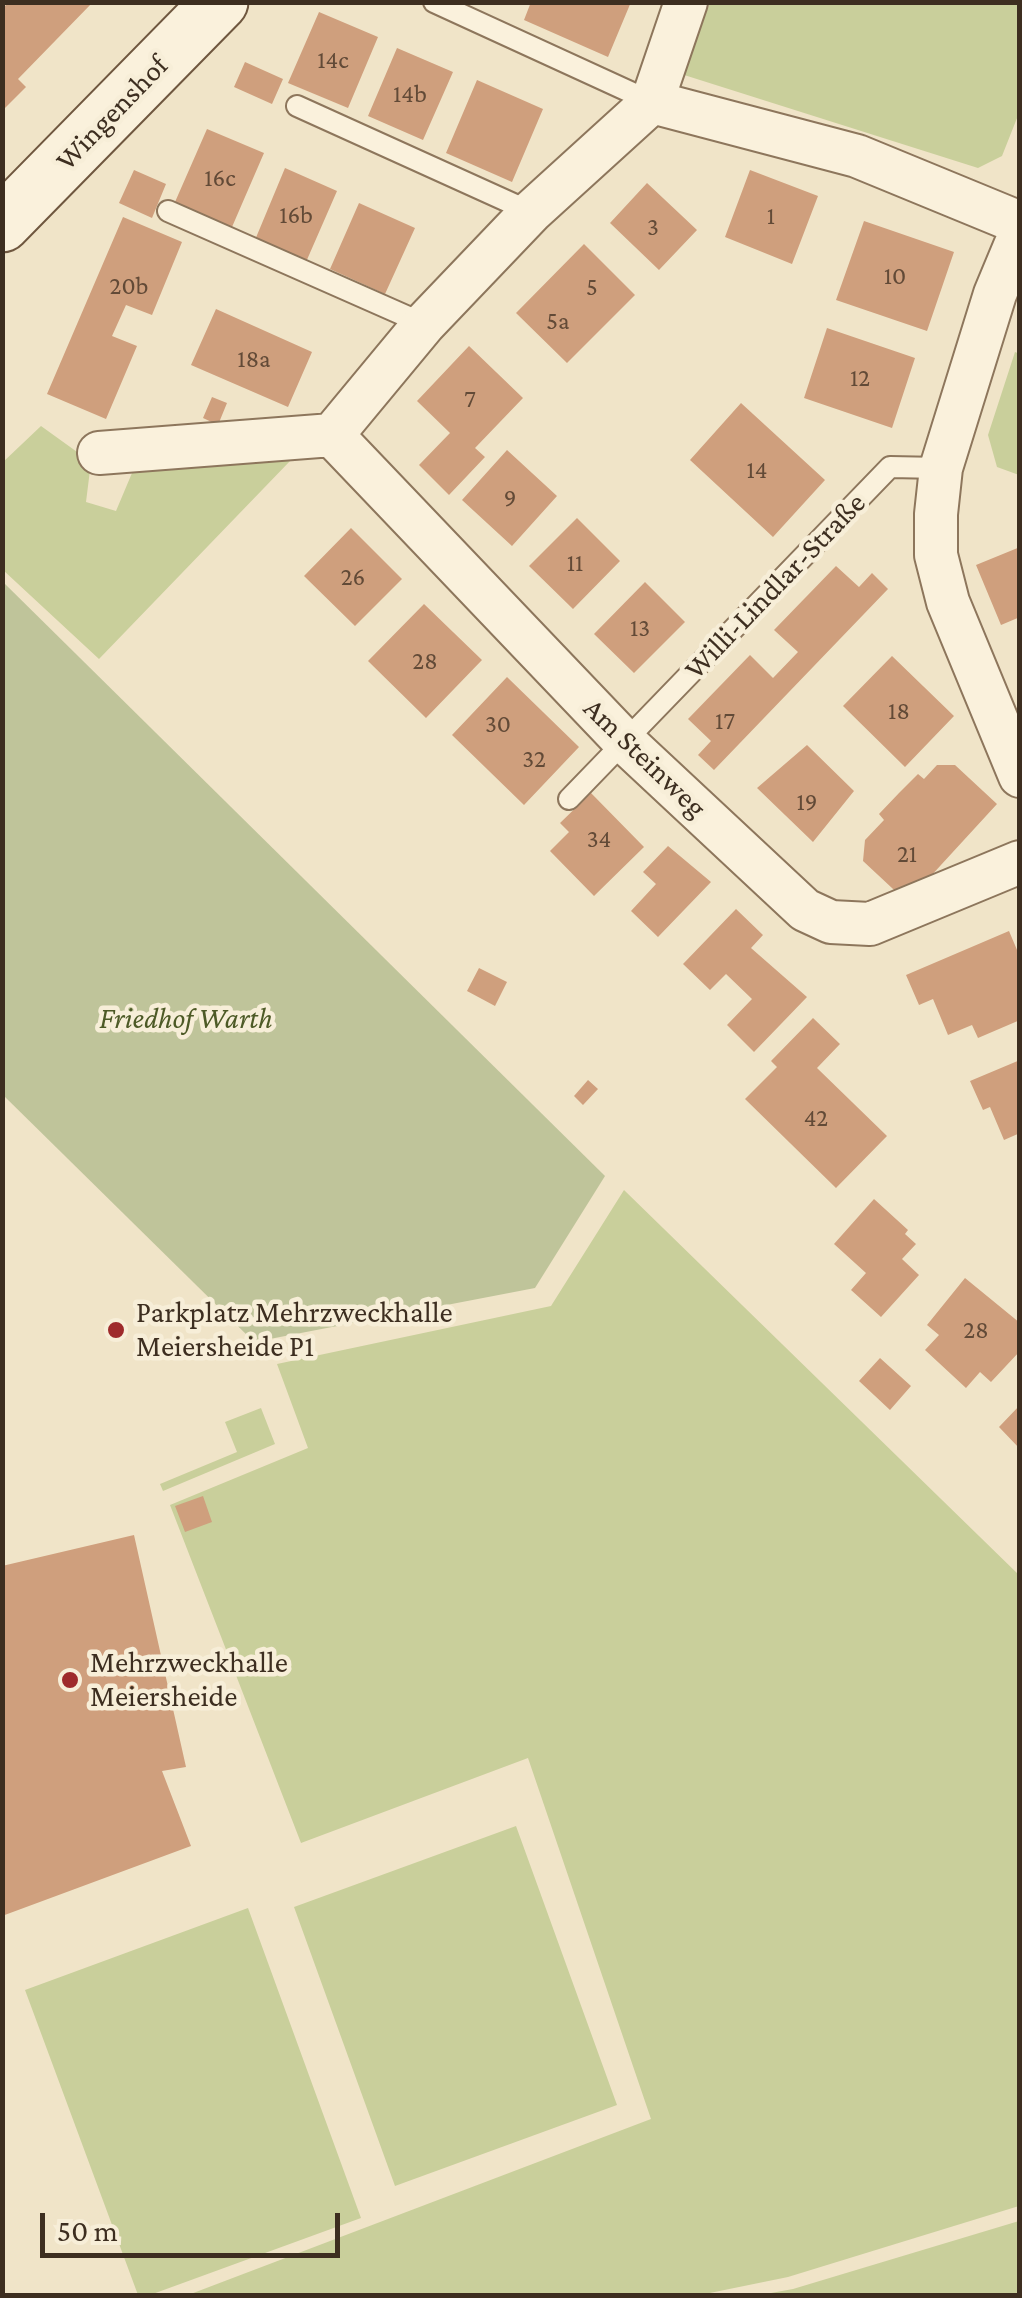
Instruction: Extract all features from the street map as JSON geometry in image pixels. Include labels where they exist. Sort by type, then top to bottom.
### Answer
[{"type":"main road","name":"Wingenshof","points":[[2,224],[220,2]]},
{"type":"street","points":[[99,453],[332,435],[424,324],[531,212],[652,102],[686,2]]},
{"type":"street","points":[[652,102],[857,156],[1020,223]]},
{"type":"street","points":[[1020,234],[995,294],[941,468],[936,554],[944,586],[1020,776]]},
{"type":"street","name":"Am Steinweg","points":[[332,435],[624,742],[805,910],[831,922],[870,924],[1020,862]]},
{"type":"lane","points":[[434,2],[652,102]]},
{"type":"lane","points":[[297,106],[531,212]]},
{"type":"lane","points":[[168,211],[424,324]]},
{"type":"lane","name":"Willi-Lindlar-Straße","points":[[570,799],[890,467],[941,468]]},
{"type":"green space","points":[[710,3],[1019,3],[1019,113],[1002,156],[978,168],[681,74]]},
{"type":"green space","points":[[1015,352],[1020,354],[1019,475],[997,467],[988,435]]},
{"type":"green space","points":[[41,426],[91,462],[86,502],[116,511],[132,473],[259,458],[291,460],[99,659],[3,570],[2,463]]},
{"type":"green space","name":"Friedhof Warth","points":[[2,581],[605,1176],[535,1288],[254,1342],[3,1095]]},
{"type":"green space","points":[[624,1190],[1019,1575],[1019,2206],[788,2277],[700,2295],[188,2295],[651,2119],[528,1758],[301,1843],[170,1505],[308,1448],[277,1364],[551,1306]]},
{"type":"green space","points":[[261,1408],[275,1444],[163,1491],[160,1484],[237,1452],[225,1422]]},
{"type":"green space","points":[[516,1826],[617,2105],[395,2186],[294,1907]]},
{"type":"green space","points":[[248,1908],[361,2218],[150,2295],[138,2295],[25,1990]]},
{"type":"green space","points":[[1019,2221],[1019,2295],[760,2295],[793,2289]]},
{"type":"building","points":[[9,2],[93,2],[18,79],[26,87],[2,111],[2,9]]},
{"type":"building","points":[[531,2],[631,2],[608,57],[524,20]]},
{"type":"building","points":[[319,12],[378,37],[348,108],[288,83]]},
{"type":"building","points":[[397,48],[453,72],[423,140],[368,116]]},
{"type":"building","points":[[245,62],[283,79],[272,104],[234,87]]},
{"type":"building","points":[[477,80],[543,109],[512,182],[446,153]]},
{"type":"building","points":[[207,129],[264,153],[232,227],[175,202]]},
{"type":"building","points":[[285,168],[337,191],[306,262],[255,240]]},
{"type":"building","points":[[134,170],[166,184],[152,218],[119,203]]},
{"type":"building","points":[[750,170],[818,196],[792,264],[725,237]]},
{"type":"building","points":[[647,183],[697,230],[659,270],[610,223]]},
{"type":"building","points":[[359,203],[415,228],[385,294],[330,269]]},
{"type":"building","points":[[123,217],[182,242],[152,315],[126,305],[112,336],[137,346],[106,419],[47,394]]},
{"type":"building","points":[[864,221],[954,252],[927,331],[836,300]]},
{"type":"building","points":[[584,244],[635,295],[567,363],[516,313]]},
{"type":"building","points":[[216,309],[312,352],[288,407],[191,365]]},
{"type":"building","points":[[827,328],[915,358],[892,428],[804,398]]},
{"type":"building","points":[[469,346],[523,398],[475,448],[485,457],[449,495],[419,465],[450,433],[417,401]]},
{"type":"building","points":[[212,397],[227,403],[218,425],[203,418]]},
{"type":"building","points":[[741,403],[825,480],[773,537],[690,460]]},
{"type":"building","points":[[507,450],[557,496],[512,546],[462,500]]},
{"type":"building","points":[[577,518],[620,561],[573,609],[529,566]]},
{"type":"building","points":[[351,528],[402,579],[355,626],[304,576]]},
{"type":"building","points":[[1020,547],[1020,617],[1001,625],[976,565]]},
{"type":"building","points":[[836,566],[859,587],[872,573],[888,589],[714,770],[698,755],[711,741],[688,719],[750,655],[773,678],[798,652],[774,630]]},
{"type":"building","points":[[645,582],[685,622],[634,673],[594,634]]},
{"type":"building","points":[[424,604],[482,660],[426,718],[368,661]]},
{"type":"building","points":[[892,656],[954,716],[905,767],[843,706]]},
{"type":"building","points":[[507,677],[579,747],[524,805],[452,735]]},
{"type":"building","points":[[807,745],[854,791],[813,842],[757,788]]},
{"type":"building","points":[[937,765],[955,765],[997,804],[907,902],[863,861],[865,840],[884,820],[879,814],[899,793],[918,774],[924,779]]},
{"type":"building","points":[[591,793],[644,847],[594,896],[550,851],[569,832],[560,823]]},
{"type":"building","points":[[668,846],[711,882],[658,937],[631,911],[656,884],[643,872]]},
{"type":"building","points":[[736,909],[763,935],[751,948],[807,997],[754,1052],[727,1025],[752,999],[726,974],[710,990],[683,964]]},
{"type":"building","points":[[1009,931],[1020,957],[1020,1020],[978,1038],[972,1025],[948,1035],[933,999],[919,1005],[906,975]]},
{"type":"building","points":[[479,968],[507,982],[495,1006],[467,991]]},
{"type":"building","points":[[813,1018],[840,1044],[817,1068],[887,1136],[836,1188],[745,1099],[777,1067],[771,1061]]},
{"type":"building","points":[[1020,1060],[1020,1133],[1004,1140],[990,1107],[983,1110],[970,1081]]},
{"type":"building","points":[[588,1080],[598,1089],[583,1105],[574,1096]]},
{"type":"building","points":[[874,1199],[908,1230],[905,1234],[916,1244],[902,1259],[919,1275],[881,1317],[851,1290],[866,1273],[834,1244]]},
{"type":"building","points":[[965,1278],[1020,1323],[1020,1351],[991,1382],[980,1372],[966,1388],[925,1350],[939,1335],[927,1325]]},
{"type":"building","points":[[880,1358],[911,1386],[890,1410],[859,1381]]},
{"type":"building","points":[[1020,1405],[1020,1449],[999,1427]]},
{"type":"building","points":[[203,1496],[212,1522],[185,1532],[175,1506]]},
{"type":"building","name":"Mehrzweckhalle Meiersheide","points":[[134,1535],[186,1767],[162,1771],[191,1846],[2,1916],[2,1566]]},
{"type":"place","name":"Parkplatz Mehrzweckhalle Meiersheide P1","points":[[116,1330]]},
{"type":"place","name":"Mehrzweckhalle Meiersheide","points":[[70,1680]]}]
